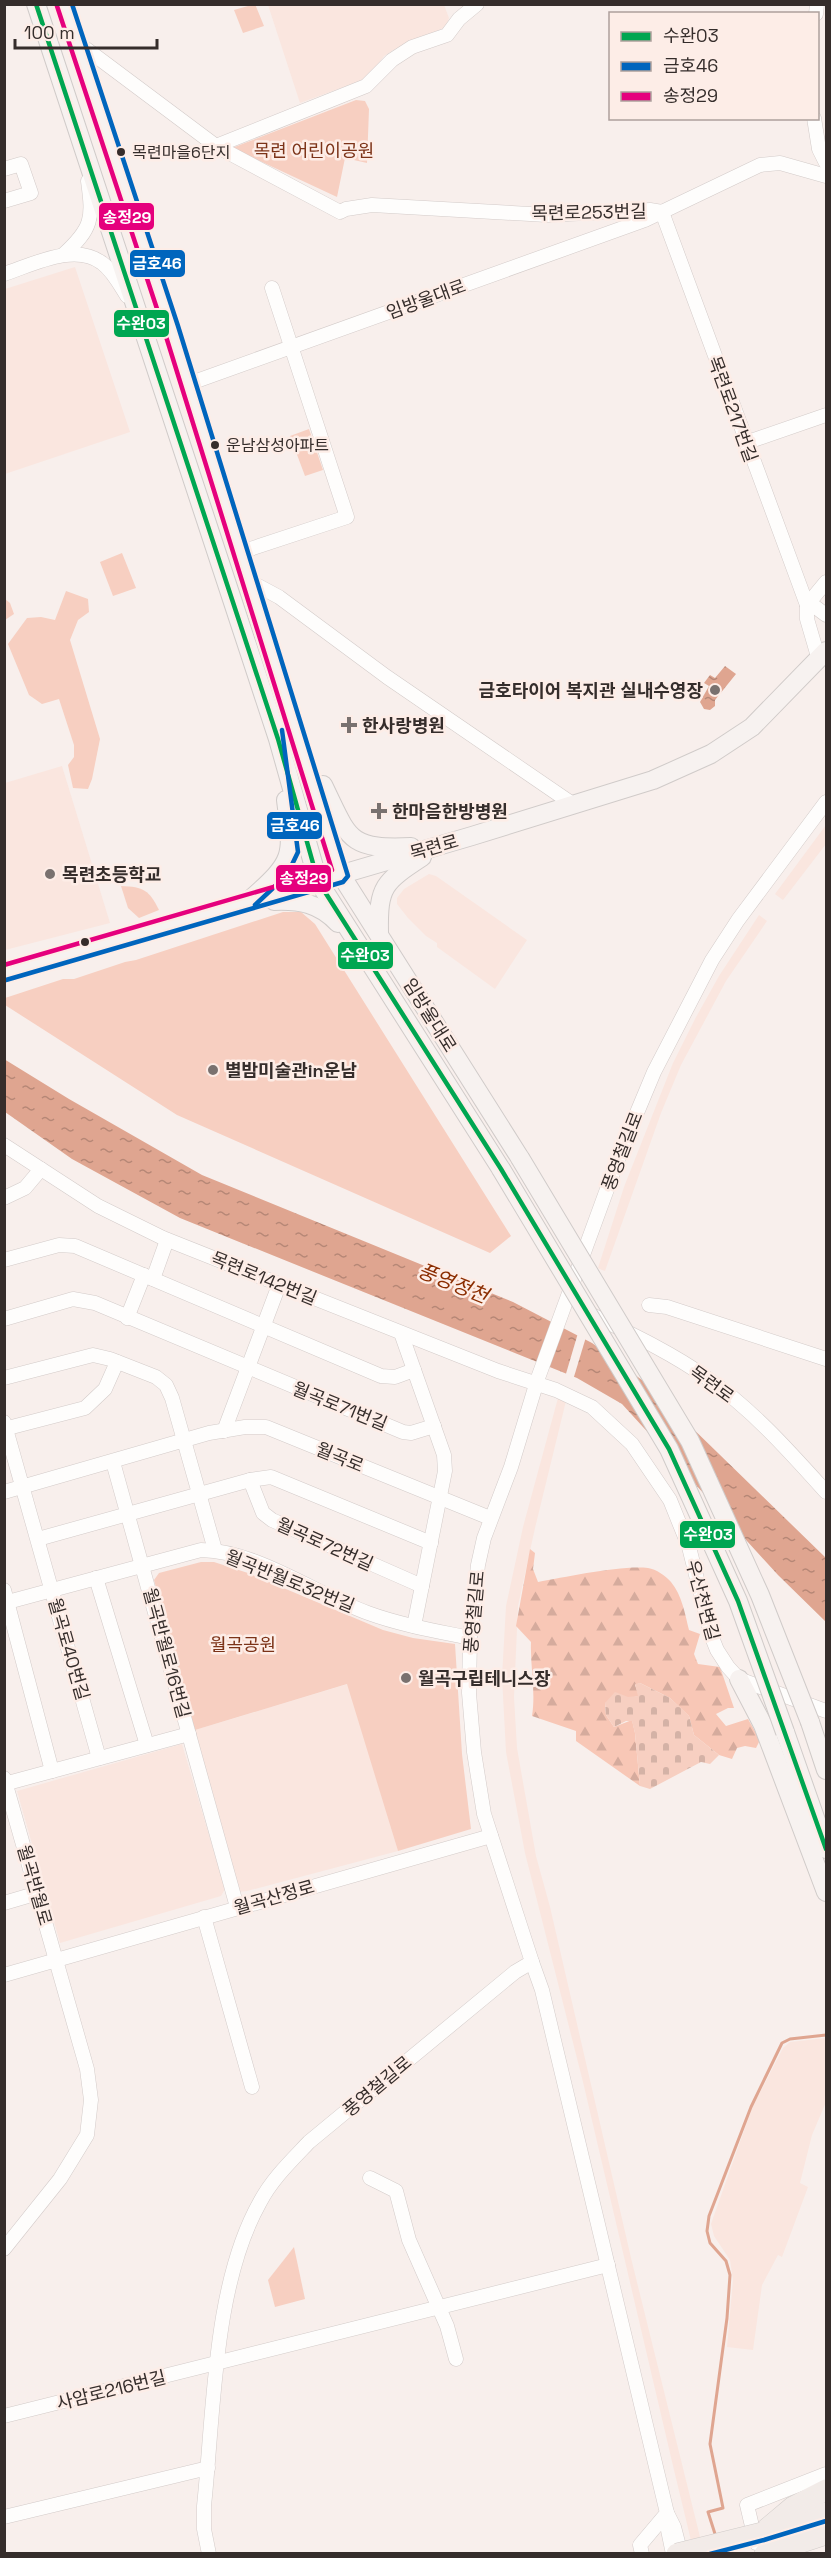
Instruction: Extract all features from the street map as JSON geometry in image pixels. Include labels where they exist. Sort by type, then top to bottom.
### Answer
[{"type":"highway","points":[[763,2548],[794,2507],[826,2490]]},
{"type":"highway","points":[[763,2548],[826,2513]]},
{"type":"highway","points":[[677,2553],[763,2548],[826,2534]]},
{"type":"highway","points":[[763,2548],[792,2553]]},
{"type":"main road","name":"임방울대로","points":[[36,4],[278,739],[318,882],[501,1169],[669,1449],[738,1601],[777,1736],[826,1849]]},
{"type":"main road","name":"임방울대로","points":[[64,4],[251,582],[341,875],[520,1158],[690,1441],[760,1595],[810,1722],[826,1770]]},
{"type":"main road","name":"목련로","points":[[4,973],[574,806],[653,780],[711,754],[752,727],[823,656]]},
{"type":"main road","points":[[248,901],[281,872],[291,851],[278,739],[298,734],[345,831],[351,838],[377,848],[441,845]]},
{"type":"main road","points":[[379,934],[380,898],[387,882],[441,845]]},
{"type":"main road","points":[[248,901],[296,900],[315,904],[332,916],[356,941]]},
{"type":"main road","points":[[739,1679],[777,1736],[826,1892]]},
{"type":"street","points":[[454,4],[459,19]]},
{"type":"street","points":[[77,42],[216,146],[366,86],[393,60],[412,47],[447,35],[459,19],[477,4]]},
{"type":"street","points":[[814,120],[819,149],[826,163]]},
{"type":"street","name":"목련로253번길","points":[[216,146],[340,212],[346,208],[372,205],[547,215],[650,210],[662,212],[760,165],[780,163],[826,176]]},
{"type":"street","points":[[63,255],[84,234],[90,223],[92,212],[84,147]]},
{"type":"street","points":[[4,169],[21,164],[31,193],[4,201]]},
{"type":"street","name":"임방울대로","points":[[188,384],[662,212]]},
{"type":"street","name":"목련로217번길","points":[[662,212],[745,443],[807,605],[807,619],[823,656]]},
{"type":"street","points":[[4,274],[63,255],[91,257],[101,261],[122,288],[140,319]]},
{"type":"street","points":[[241,552],[347,516],[272,288]]},
{"type":"street","points":[[745,443],[826,415]]},
{"type":"street","points":[[251,582],[279,597],[387,677],[574,806]]},
{"type":"street","points":[[807,605],[826,582]]},
{"type":"street","points":[[807,605],[814,606],[826,615]]},
{"type":"street","name":"풍영철길로","points":[[209,2553],[204,2529],[217,2364],[233,2266],[248,2224],[261,2199],[279,2174],[309,2142],[515,1972],[532,1962],[484,1814],[474,1752],[469,1693],[470,1638],[478,1565],[490,1518],[511,1467],[537,1381],[594,1245],[591,1234],[621,1151],[654,1072],[712,960],[738,920],[826,802]]},
{"type":"street","name":"목련로142번길","points":[[4,1145],[98,1206],[168,1240],[498,1371],[537,1381]]},
{"type":"street","points":[[4,1198],[26,1188],[41,1169]]},
{"type":"street","points":[[134,1321],[168,1240]]},
{"type":"street","points":[[4,1260],[59,1245],[75,1246],[381,1376],[395,1377],[414,1370]]},
{"type":"street","points":[[224,1431],[279,1285]]},
{"type":"street","name":"월곡로71번길","points":[[4,1319],[73,1299],[95,1303],[247,1369],[403,1432],[411,1433],[434,1426]]},
{"type":"street","name":"목련로","points":[[572,1302],[649,1342],[708,1378],[754,1417],[826,1492]]},
{"type":"street","points":[[649,1305],[667,1307],[826,1359]]},
{"type":"street","points":[[401,1333],[444,1455],[444,1471],[414,1626]]},
{"type":"street","points":[[4,1378],[93,1355],[156,1377],[166,1384],[185,1441],[215,1550]]},
{"type":"street","points":[[5,1426],[85,1408],[105,1389],[117,1362]]},
{"type":"street","name":"우산천변길","points":[[537,1381],[584,1401],[601,1413],[632,1444],[650,1467],[670,1500],[689,1547],[711,1635],[717,1650],[739,1679]]},
{"type":"street","name":"월곡로40번길","points":[[5,1426],[99,1758]]},
{"type":"street","name":"월곡로","points":[[4,1492],[224,1431],[245,1427],[266,1427],[490,1518]]},
{"type":"street","name":"월곡반월로16번길","points":[[5,1782],[189,1734],[113,1462]]},
{"type":"street","points":[[38,1539],[250,1479],[271,1477],[431,1543]]},
{"type":"street","name":"월곡로72번길","points":[[250,1479],[263,1513],[272,1520],[422,1586]]},
{"type":"street","name":"월곡반월로32번길","points":[[6,1598],[52,1590],[201,1550],[215,1550],[281,1573],[368,1613],[470,1638]]},
{"type":"street","points":[[96,1578],[147,1745]]},
{"type":"street","points":[[6,1598],[52,1771]]},
{"type":"street","points":[[739,1679],[826,1711]]},
{"type":"street","points":[[189,1734],[237,1907]]},
{"type":"street","name":"월곡반월로","points":[[5,1782],[56,1959]]},
{"type":"street","name":"월곡산정로","points":[[4,1975],[491,1836]]},
{"type":"street","points":[[4,1903],[38,1893]]},
{"type":"street","points":[[204,1917],[252,2087]]},
{"type":"street","points":[[4,2249],[60,2179],[87,2135],[90,2084],[56,1959]]},
{"type":"street","points":[[532,1962],[542,1989],[667,2513],[674,2527],[677,2553]]},
{"type":"street","points":[[370,2178],[396,2191],[418,2265],[440,2308],[456,2359]]},
{"type":"street","points":[[217,2364],[608,2265]]},
{"type":"street","name":"사암로216번길","points":[[4,2416],[217,2364]]},
{"type":"street","points":[[4,2517],[208,2468]]},
{"type":"street","points":[[763,2548],[747,2505],[826,2474]]},
{"type":"street","points":[[642,2553],[640,2545],[667,2513]]},
{"type":"shaded area","points":[[268,5],[444,5],[449,18],[446,27],[384,56],[368,78],[300,103]]},
{"type":"shaded area","points":[[75,267],[130,432],[5,474],[5,289]]},
{"type":"shaded area","name":"목련초등학교","points":[[62,766],[110,923],[5,950],[5,783]]},
{"type":"shaded area","points":[[826,825],[826,844],[783,900],[775,894]]},
{"type":"shaded area","points":[[429,874],[436,876],[527,940],[495,989],[437,947],[437,943],[426,936],[397,904],[397,898],[404,889]]},
{"type":"shaded area","points":[[759,915],[767,921],[726,981],[681,1065],[661,1113],[605,1271],[602,1270],[598,1268],[624,1187],[673,1063],[719,976]]},
{"type":"shaded area","points":[[558,1398],[566,1401],[518,1606],[514,1697],[517,1748],[536,1856],[550,1907],[632,2262],[704,2553],[694,2553],[583,2082],[525,1853],[506,1752],[502,1677],[506,1606],[523,1527]]},
{"type":"shaded area","points":[[348,1684],[398,1851],[238,1892],[195,1730]]},
{"type":"shaded area","points":[[182,1744],[225,1889],[221,1896],[60,1943],[17,1791]]},
{"type":"shaded area","points":[[826,2038],[826,2102],[812,2135],[800,2183],[808,2187],[782,2257],[778,2255],[762,2285],[753,2350],[727,2347],[733,2280],[730,2260],[714,2236],[711,2224],[752,2108],[783,2048],[790,2042]]},
{"type":"green space","points":[[255,4],[264,26],[243,33],[234,10]]},
{"type":"green space","name":"목련 어린이공원","points":[[356,100],[365,101],[369,109],[367,163],[345,158],[337,197],[232,148]]},
{"type":"green space","points":[[309,429],[323,470],[305,476],[290,436]]},
{"type":"green space","points":[[122,553],[136,588],[113,596],[100,562]]},
{"type":"green space","points":[[66,591],[88,599],[89,612],[78,620],[70,640],[100,739],[88,789],[73,788],[68,765],[74,757],[74,745],[59,699],[42,704],[29,695],[8,644],[27,618],[41,617],[55,620]]},
{"type":"green space","points":[[5,599],[10,603],[14,614],[5,620]]},
{"type":"green space","points":[[121,886],[135,887],[145,891],[159,910],[139,918],[128,908]]},
{"type":"green space","points":[[283,912],[301,912],[315,924],[511,1236],[490,1253],[177,1115],[5,1005],[5,998],[63,979],[74,979],[136,960]]},
{"type":"green space","points":[[530,1549],[535,1553],[533,1569],[538,1582],[623,1568],[651,1569],[666,1577],[675,1587],[689,1630],[700,1634],[694,1654],[698,1664],[720,1667],[734,1708],[728,1708],[716,1714],[726,1726],[748,1719],[760,1740],[756,1748],[745,1746],[737,1748],[732,1759],[719,1755],[694,1735],[689,1716],[670,1698],[640,1683],[635,1685],[639,1696],[605,1703],[606,1715],[614,1727],[632,1720],[640,1786],[576,1741],[576,1731],[532,1716],[531,1642],[516,1626]]},
{"type":"green space","name":"월곡공원","points":[[201,1562],[214,1562],[248,1573],[383,1630],[413,1638],[455,1644],[462,1754],[471,1829],[398,1851],[347,1684],[195,1730],[154,1580],[159,1573]]},
{"type":"green space","points":[[640,1683],[670,1698],[689,1716],[694,1735],[719,1755],[710,1764],[701,1762],[650,1789],[640,1786],[632,1721],[626,1721],[614,1727],[606,1715],[605,1703],[615,1692],[628,1697],[638,1696],[635,1684]]},
{"type":"green space","points":[[294,2247],[305,2299],[275,2307],[268,2280]]},
{"type":"water","name":"금호타이어 복지관 실내수영장","points":[[725,666],[736,674],[715,700],[715,706],[710,710],[704,709],[700,702],[709,686],[704,683],[710,675],[715,678]]},
{"type":"water","name":"풍영정천","points":[[4,1059],[202,1175],[513,1302],[592,1343],[646,1383],[826,1558],[826,1622],[778,1575],[622,1404],[577,1378],[180,1218],[72,1159],[5,1112]]},
{"type":"pier","points":[[578,1333],[586,1337],[573,1380],[565,1377]]},
{"type":"waterway","points":[[716,2537],[708,2512],[723,2508],[710,2444],[727,2318],[730,2275],[726,2261],[710,2243],[707,2231],[709,2216],[751,2107],[782,2043],[790,2039],[826,2035]]},
{"type":"transit line","name":"수완03","points":[[36,4],[278,739],[318,881],[501,1169],[669,1449],[738,1601],[826,1849]]},
{"type":"transit line","name":"금호46","points":[[6,980],[343,882],[348,876],[178,326],[72,4]]},
{"type":"transit line","name":"송정29","points":[[4,965],[332,870],[164,330],[57,6]]},
{"type":"transit line","name":"금호46","points":[[255,905],[287,875],[298,852],[282,730]]},
{"type":"transit line","name":"금호46","points":[[710,2554],[826,2521]]},
{"type":"place","name":"목련마을6단지","points":[[121,152]]},
{"type":"place","name":"운남삼성아파트","points":[[215,445]]},
{"type":"place","name":"금호타이어 복지관 실내수영장","points":[[715,690]]},
{"type":"place","name":"한사랑병원","points":[[349,725]]},
{"type":"place","name":"한마음한방병원","points":[[379,811]]},
{"type":"place","name":"목련초등학교","points":[[50,874]]},
{"type":"place","name":"별밤미술관in운남","points":[[213,1070]]},
{"type":"place","name":"월곡구립테니스장","points":[[406,1678]]}]
